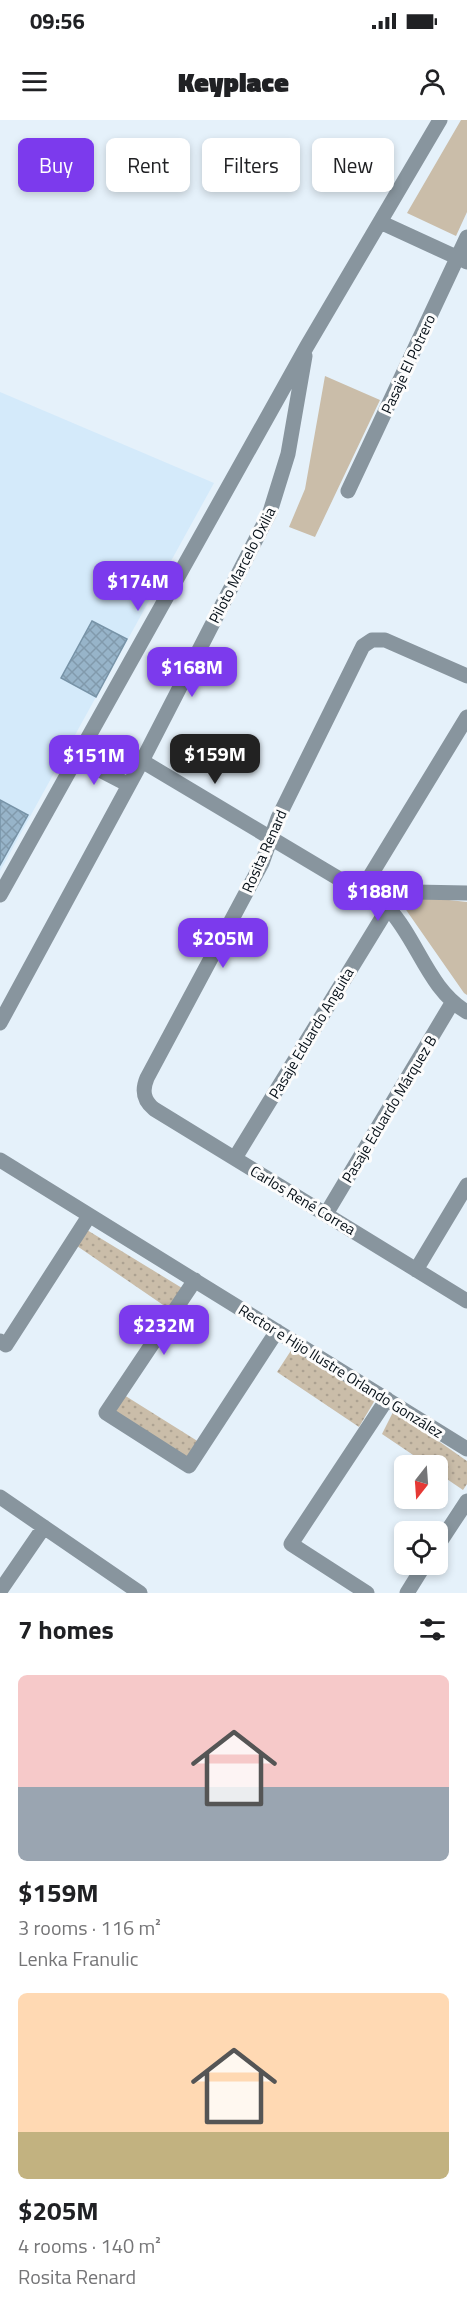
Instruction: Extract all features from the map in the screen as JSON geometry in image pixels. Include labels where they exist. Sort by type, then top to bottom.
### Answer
[{"type":"street","name":"Piloto Marcelo Oxilia","points":[[0,895],[75,757],[307,346],[440,120]]},
{"type":"street","points":[[380,222],[462,260]]},
{"type":"street","name":"Pasaje El Potrero","points":[[348,491],[462,260],[467,237]]},
{"type":"street","name":"Piloto Marcelo Oxilia","points":[[0,1023],[142,761],[270,512],[288,454],[307,346]]},
{"type":"street","name":"Rosita Renard","points":[[144,1096],[143,1089],[147,1078],[262,863],[278,818],[359,651],[372,640],[379,639],[391,642],[467,676]]},
{"type":"street","points":[[361,891],[467,717]]},
{"type":"street","points":[[75,757],[129,785]]},
{"type":"street","points":[[142,761],[388,908],[405,928],[440,990],[452,1003],[467,1012]]},
{"type":"street","points":[[361,891],[467,892]]},
{"type":"street","name":"Pasaje Eduardo Anguita","points":[[235,1158],[388,908]]},
{"type":"street","name":"Pasaje Eduardo Márquez B","points":[[326,1214],[452,1003]]},
{"type":"street","name":"Carlos René Correa","points":[[144,1096],[154,1109],[467,1301]]},
{"type":"street","name":"Rector e Hijo Ilustre Orlando González","points":[[0,1160],[467,1449]]},
{"type":"street","points":[[416,1270],[467,1185]]},
{"type":"street","points":[[3,1343],[89,1216]]},
{"type":"street","points":[[195,1281],[106,1413],[189,1466],[277,1331]]},
{"type":"street","points":[[367,1593],[291,1544],[387,1399]]},
{"type":"street","points":[[0,1497],[140,1593]]},
{"type":"street","points":[[448,1529],[467,1500]]},
{"type":"street","points":[[0,1591],[44,1527]]},
{"type":"street","points":[[407,1593],[418,1575]]},
{"type":"shaded area","points":[[461,120],[467,120],[467,212],[456,236],[407,213]]},
{"type":"shaded area","points":[[325,376],[380,400],[315,537],[289,527],[305,489]]},
{"type":"shaded area","points":[[0,392],[214,483],[0,871]]},
{"type":"shaded area","points":[[395,894],[467,902],[467,995],[464,993]]},
{"type":"shaded area","points":[[87,1230],[182,1288],[169,1309],[77,1246]]},
{"type":"shaded area","points":[[292,1349],[375,1400],[359,1427],[277,1372]]},
{"type":"shaded area","points":[[124,1395],[199,1442],[187,1461],[112,1412]]},
{"type":"shaded area","points":[[394,1410],[467,1461],[467,1484],[463,1490],[448,1480],[448,1455],[413,1455],[382,1434]]},
{"type":"building","points":[[92,621],[127,639],[96,697],[61,678]]},
{"type":"building","points":[[0,800],[28,815],[0,865]]}]
